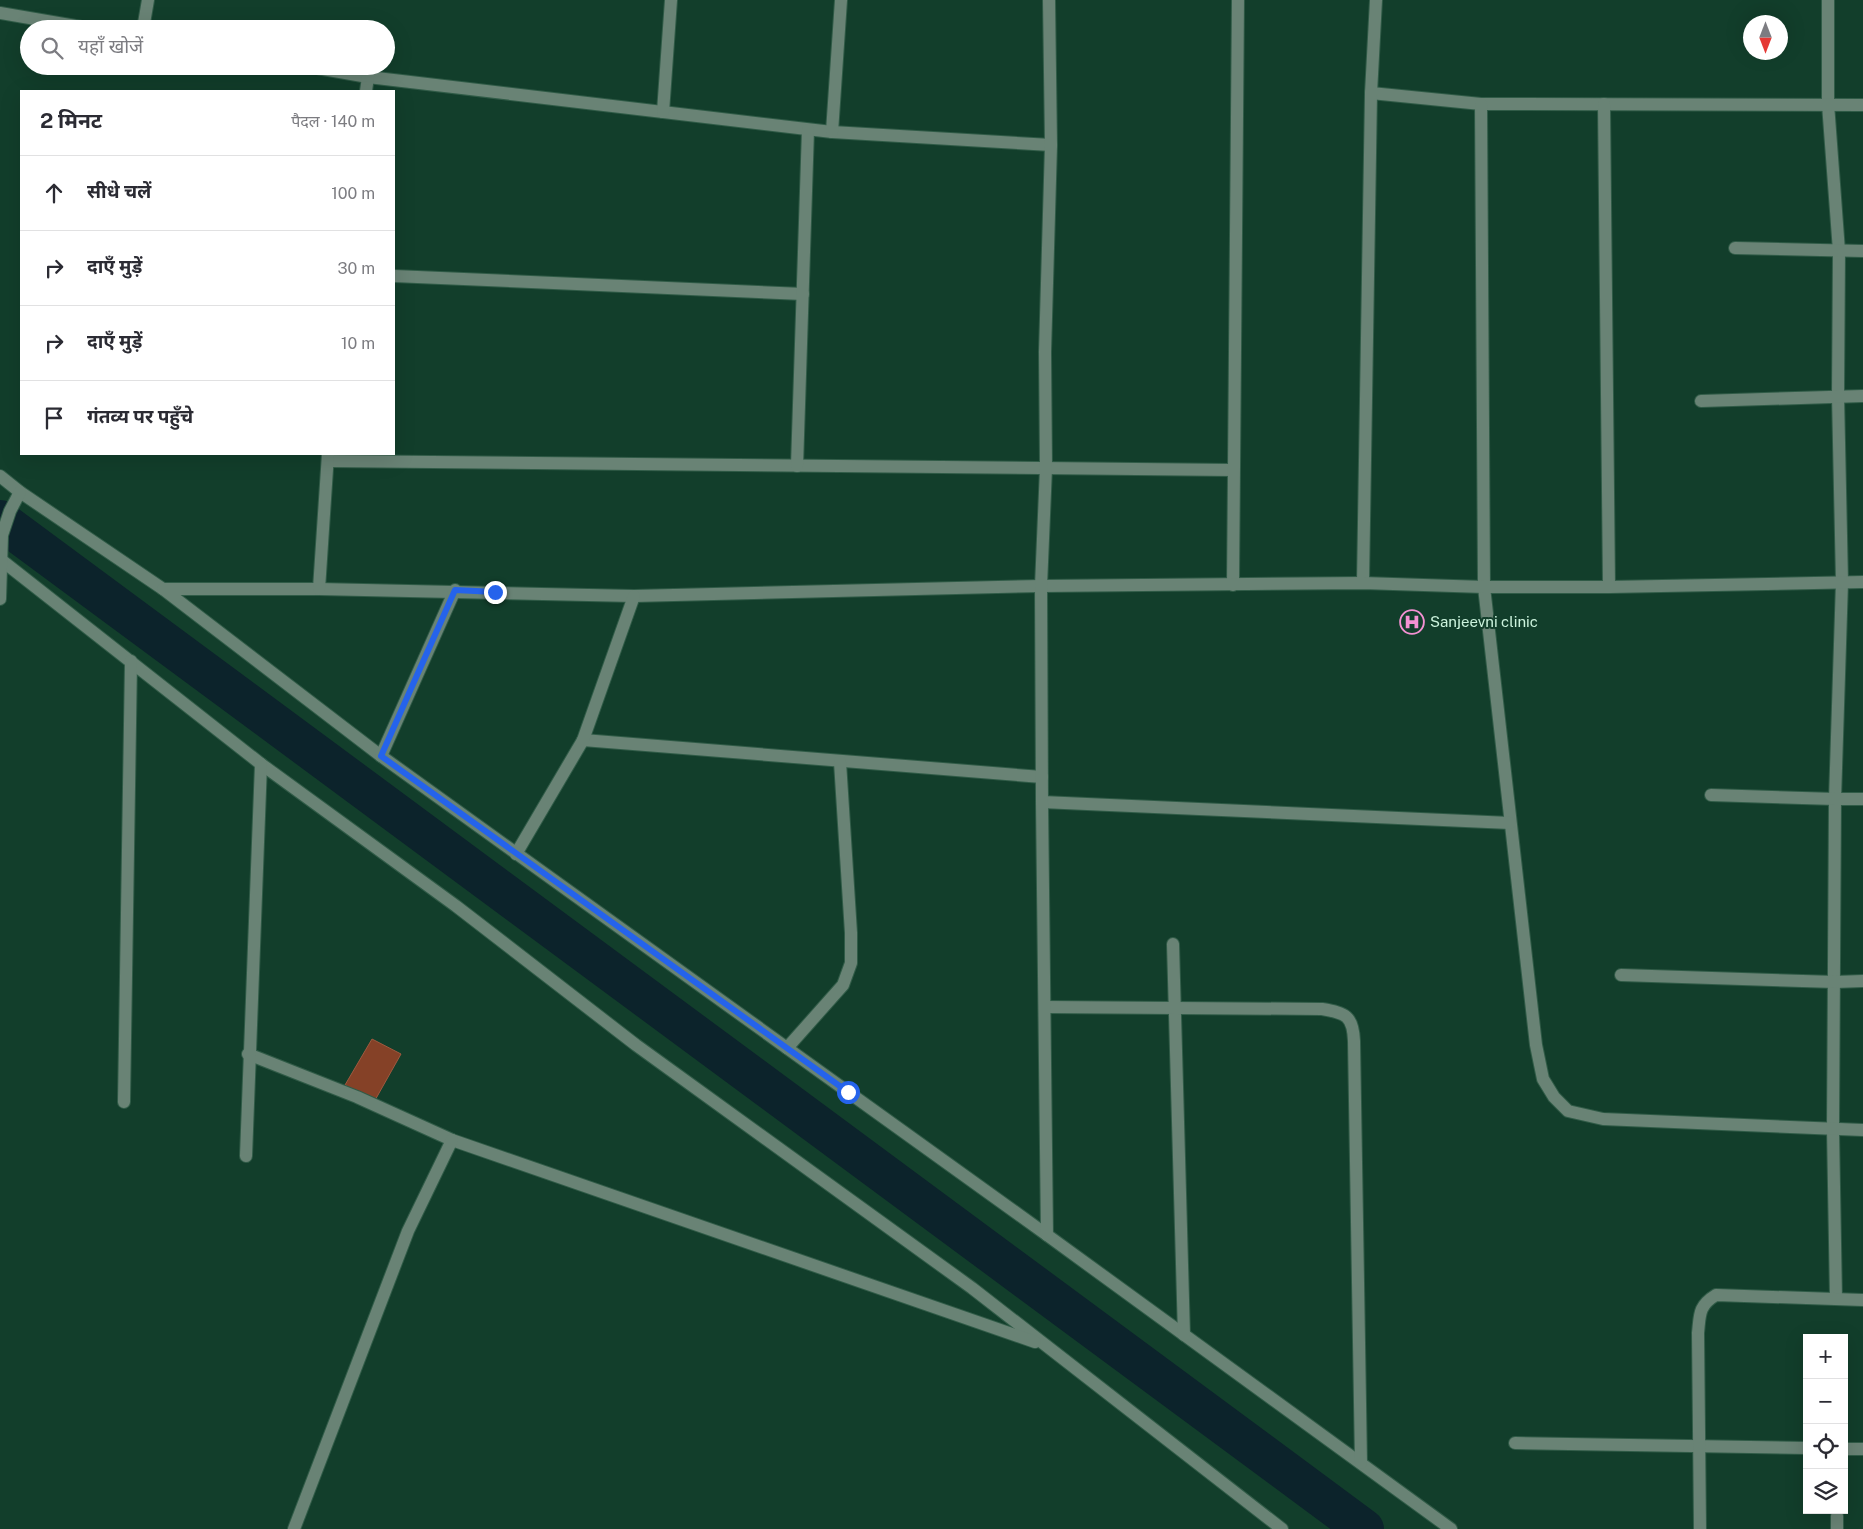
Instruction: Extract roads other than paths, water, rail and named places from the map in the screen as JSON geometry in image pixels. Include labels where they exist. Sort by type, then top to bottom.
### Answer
[{"type":"street","points":[[145,20],[148,0]]},
{"type":"street","points":[[664,112],[671,0]]},
{"type":"street","points":[[832,132],[841,0]]},
{"type":"street","points":[[1048,1235],[1041,586],[1046,468],[1045,352],[1051,145],[1049,0]]},
{"type":"street","points":[[1233,585],[1238,0]]},
{"type":"street","points":[[1362,584],[1371,93],[1376,0]]},
{"type":"street","points":[[1828,0],[1828,104],[1839,251],[1838,396],[1842,582],[1835,799],[1833,1130],[1836,1299]]},
{"type":"street","points":[[0,12],[44,20]]},
{"type":"street","points":[[357,75],[808,130],[1051,145]]},
{"type":"street","points":[[366,90],[368,77]]},
{"type":"street","points":[[1371,93],[1482,104],[1863,105]]},
{"type":"street","points":[[1482,104],[1484,587],[1536,1046],[1543,1079],[1554,1097],[1568,1111],[1603,1119],[1863,1130]]},
{"type":"street","points":[[1604,104],[1609,587]]},
{"type":"street","points":[[796,466],[808,130]]},
{"type":"street","points":[[1735,248],[1863,251]]},
{"type":"street","points":[[395,276],[802,294]]},
{"type":"street","points":[[1702,401],[1863,396]]},
{"type":"street","points":[[318,588],[328,458],[796,466],[1233,470]]},
{"type":"street","points":[[0,476],[20,492],[163,589],[381,756],[1048,1235],[1451,1529]]},
{"type":"street","points":[[0,599],[2,535],[10,511],[20,492]]},
{"type":"street","points":[[1,560],[261,764],[456,906],[636,1046],[972,1288],[1282,1529]]},
{"type":"street","points":[[163,589],[318,588],[455,590],[634,596],[1041,586],[1362,584],[1484,587],[1609,587],[1863,582]]},
{"type":"street","points":[[381,756],[455,590]]},
{"type":"street","points":[[516,854],[582,740],[634,596]]},
{"type":"street","points":[[124,1102],[131,661]]},
{"type":"street","points":[[582,740],[1042,777]]},
{"type":"street","points":[[787,1048],[843,985],[851,963],[851,934],[840,762]]},
{"type":"street","points":[[246,1156],[248,1054],[261,764]]},
{"type":"street","points":[[1711,795],[1863,799]]},
{"type":"street","points":[[1042,802],[1510,823]]},
{"type":"street","points":[[1173,944],[1184,1335]]},
{"type":"street","points":[[1620,975],[1835,982],[1863,981]]},
{"type":"street","points":[[1045,1007],[1322,1009],[1338,1012],[1349,1018],[1353,1026],[1361,1463]]},
{"type":"street","points":[[248,1054],[357,1097],[452,1140],[1044,1345]]},
{"type":"street","points":[[294,1529],[408,1231],[452,1140]]},
{"type":"street","points":[[1700,1529],[1698,1334],[1700,1311],[1706,1301],[1716,1296],[1863,1300]]},
{"type":"street","points":[[1515,1443],[1803,1448]]},
{"type":"street","points":[[1848,1449],[1863,1449]]},
{"type":"waterway","points":[[0,520],[1364,1529]]},
{"type":"place","name":"Sanjeevni clinic","points":[[1412,622]]}]
